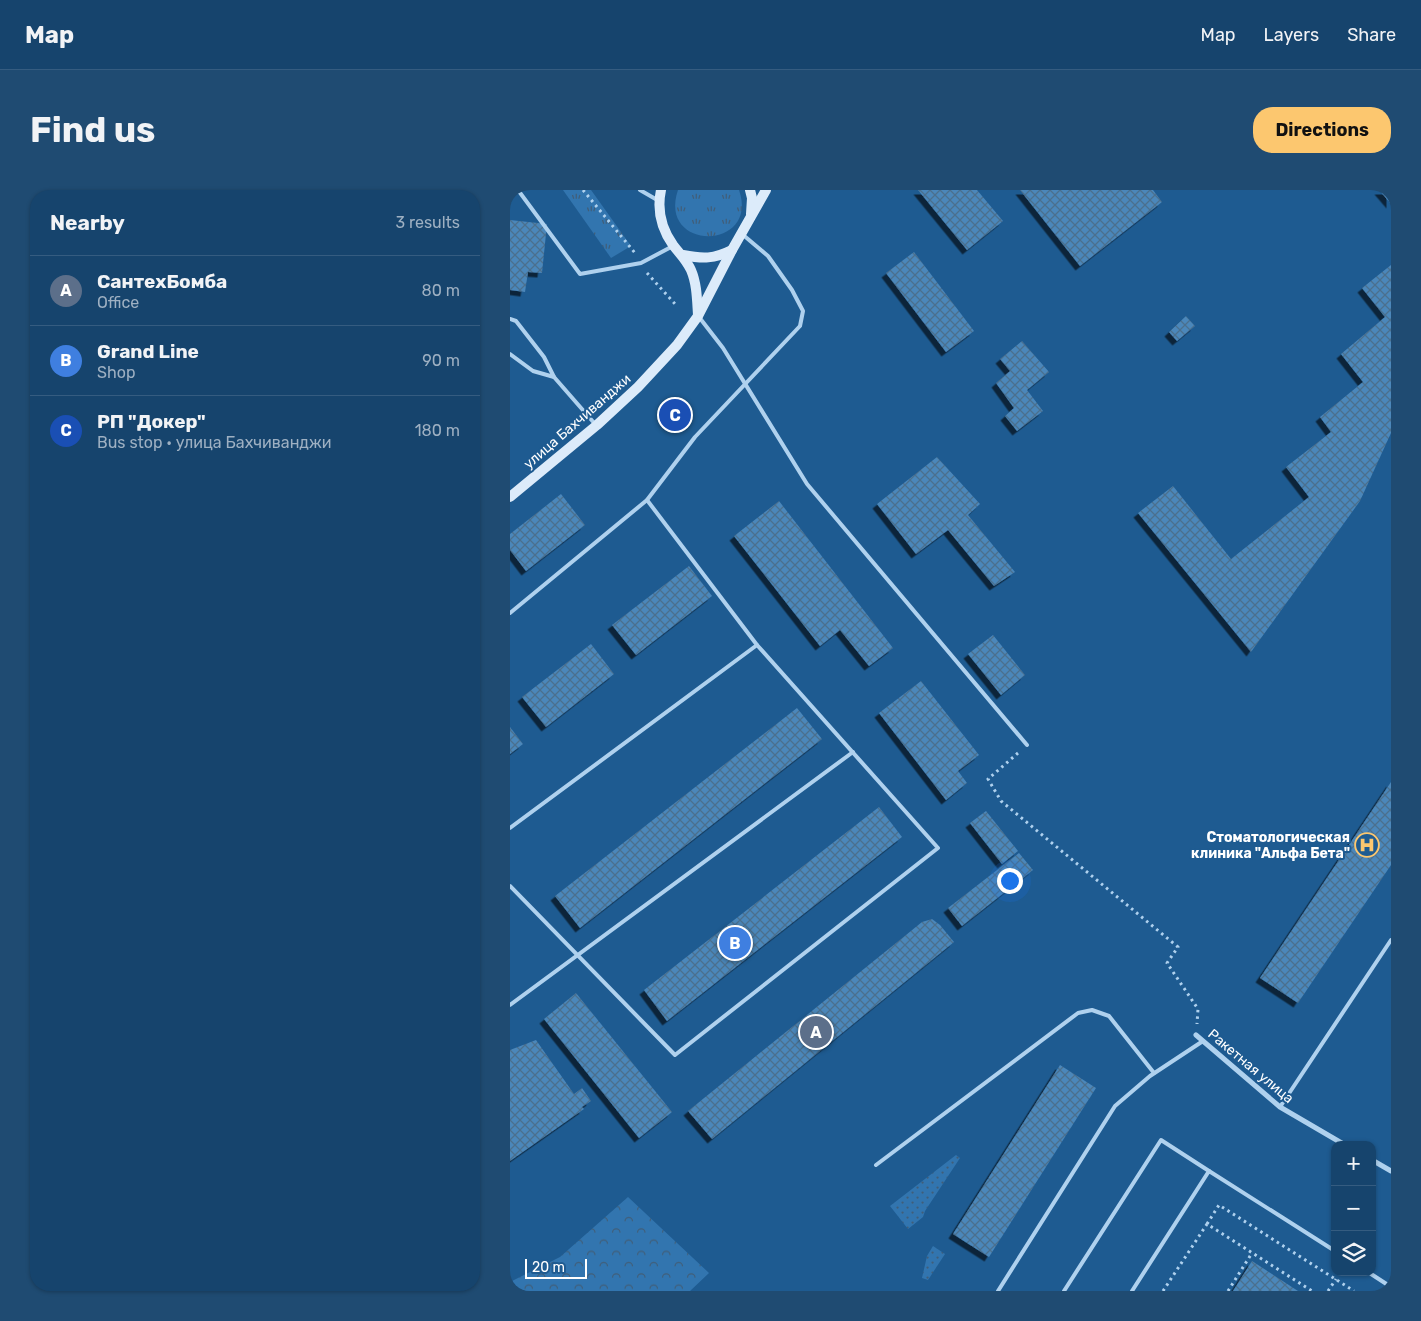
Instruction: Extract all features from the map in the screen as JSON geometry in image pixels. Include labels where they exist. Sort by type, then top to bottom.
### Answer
[{"type":"main road","name":"улица Бахчиванджи","points":[[750,190],[752,198],[751,217]]},
{"type":"main road","name":"улица Бахчиванджи","points":[[510,496],[597,425],[638,388],[677,345],[698,316],[766,190]]},
{"type":"main road","points":[[660,195],[660,217],[674,246],[683,255],[697,289],[698,316]]},
{"type":"main road","points":[[683,255],[701,258],[719,256],[732,250]]},
{"type":"street","name":"Ракетная улица","points":[[1196,1035],[1280,1107],[1338,1141]]},
{"type":"street","points":[[1376,1162],[1391,1171]]},
{"type":"lane","points":[[518,190],[580,274],[641,263],[674,246]]},
{"type":"lane","points":[[640,190],[660,195]]},
{"type":"lane","points":[[510,613],[648,500],[695,438],[800,326],[803,311],[792,290],[768,256],[742,234]]},
{"type":"lane","points":[[698,316],[723,348],[807,484],[1027,745]]},
{"type":"lane","points":[[510,319],[516,321],[544,357],[554,377],[597,425]]},
{"type":"lane","points":[[510,354],[533,371],[554,377]]},
{"type":"lane","points":[[510,886],[675,1055],[938,848],[757,645],[648,500]]},
{"type":"lane","points":[[510,828],[757,645]]},
{"type":"lane","points":[[510,1005],[853,752]]},
{"type":"lane","points":[[1280,1107],[1391,940]]},
{"type":"lane","points":[[876,1165],[1078,1013],[1092,1010],[1109,1016],[1154,1073]]},
{"type":"lane","points":[[998,1291],[1115,1106],[1154,1073],[1203,1041]]},
{"type":"lane","points":[[1064,1291],[1161,1140],[1331,1248]]},
{"type":"lane","points":[[1132,1291],[1209,1171]]},
{"type":"lane","points":[[1374,1276],[1391,1287]]},
{"type":"path","points":[[582,190],[633,250],[650,278],[676,305]]},
{"type":"path","points":[[1027,745],[988,778],[1001,800],[1178,947],[1167,963],[1198,1009],[1196,1035]]},
{"type":"path","points":[[1164,1291],[1219,1205],[1354,1291]]},
{"type":"path","points":[[1207,1224],[1312,1291]]},
{"type":"path","points":[[1228,1291],[1252,1253]]},
{"type":"path","points":[[1328,1291],[1336,1279]]},
{"type":"green space","points":[[563,190],[591,190],[631,246],[611,258]]},
{"type":"green space","points":[[678,190],[739,190],[742,210],[735,224],[723,233],[708,236],[694,233],[682,225],[675,210]]},
{"type":"green space","points":[[956,1155],[960,1158],[923,1217],[908,1229],[890,1206]]},
{"type":"green space","points":[[628,1197],[709,1273],[690,1291],[510,1291],[510,1282],[560,1257]]},
{"type":"green space","points":[[933,1246],[945,1254],[928,1280],[922,1278],[927,1256]]},
{"type":"building","points":[[918,190],[977,190],[1003,221],[967,250]]},
{"type":"building","points":[[1020,190],[1153,190],[1162,202],[1080,266]]},
{"type":"building","points":[[1379,190],[1391,190],[1391,204]]},
{"type":"building","points":[[510,220],[547,224],[542,273],[528,272],[525,292],[510,290]]},
{"type":"building","points":[[914,252],[974,331],[946,352],[886,273]]},
{"type":"building","points":[[1391,265],[1391,433],[1360,501],[1251,652],[1138,513],[1173,486],[1231,559],[1309,497],[1286,467],[1331,432],[1320,417],[1363,382],[1341,354],[1385,317],[1362,288]]},
{"type":"building","points":[[1186,316],[1195,326],[1177,341],[1169,332]]},
{"type":"building","points":[[1022,341],[1049,372],[1027,390],[1043,411],[1017,431],[1005,416],[1014,408],[996,383],[1010,371],[1000,359]]},
{"type":"building","points":[[937,457],[980,504],[968,515],[1015,572],[994,586],[948,530],[916,554],[877,504]]},
{"type":"building","points":[[561,494],[585,525],[526,571],[510,550],[510,534]]},
{"type":"building","points":[[779,501],[893,648],[869,666],[840,630],[820,646],[734,536]]},
{"type":"building","points":[[689,566],[712,596],[636,655],[612,625]]},
{"type":"building","points":[[993,635],[1025,675],[1001,695],[968,654]]},
{"type":"building","points":[[591,644],[614,674],[546,727],[522,697]]},
{"type":"building","points":[[921,681],[979,755],[958,771],[967,783],[946,800],[879,713]]},
{"type":"building","points":[[797,708],[822,739],[580,928],[555,896]]},
{"type":"building","points":[[510,727],[523,744],[510,754]]},
{"type":"building","points":[[1391,782],[1391,865],[1298,1003],[1260,978]]},
{"type":"building","points":[[879,807],[902,837],[667,1021],[644,990]]},
{"type":"building","points":[[986,811],[1018,851],[1002,864],[970,823]]},
{"type":"building","points":[[1019,853],[1033,870],[962,926],[948,908]]},
{"type":"building","points":[[932,919],[940,925],[954,942],[712,1139],[688,1111],[922,922]]},
{"type":"building","points":[[576,993],[672,1112],[639,1138],[544,1019]]},
{"type":"building","points":[[536,1040],[574,1094],[582,1088],[591,1101],[582,1107],[584,1109],[510,1161],[510,1050]]},
{"type":"building","points":[[1060,1065],[1096,1088],[989,1257],[953,1234]]},
{"type":"building","points":[[1252,1261],[1298,1291],[1233,1291]]},
{"type":"place","name":"РП \"Докер\"","points":[[675,415]]},
{"type":"place","name":"Стоматологическая клиника \"Альфа Бета\"","points":[[1367,845]]},
{"type":"place","name":"Grand Line","points":[[735,943]]},
{"type":"place","name":"СантехБомба","points":[[816,1032]]}]
